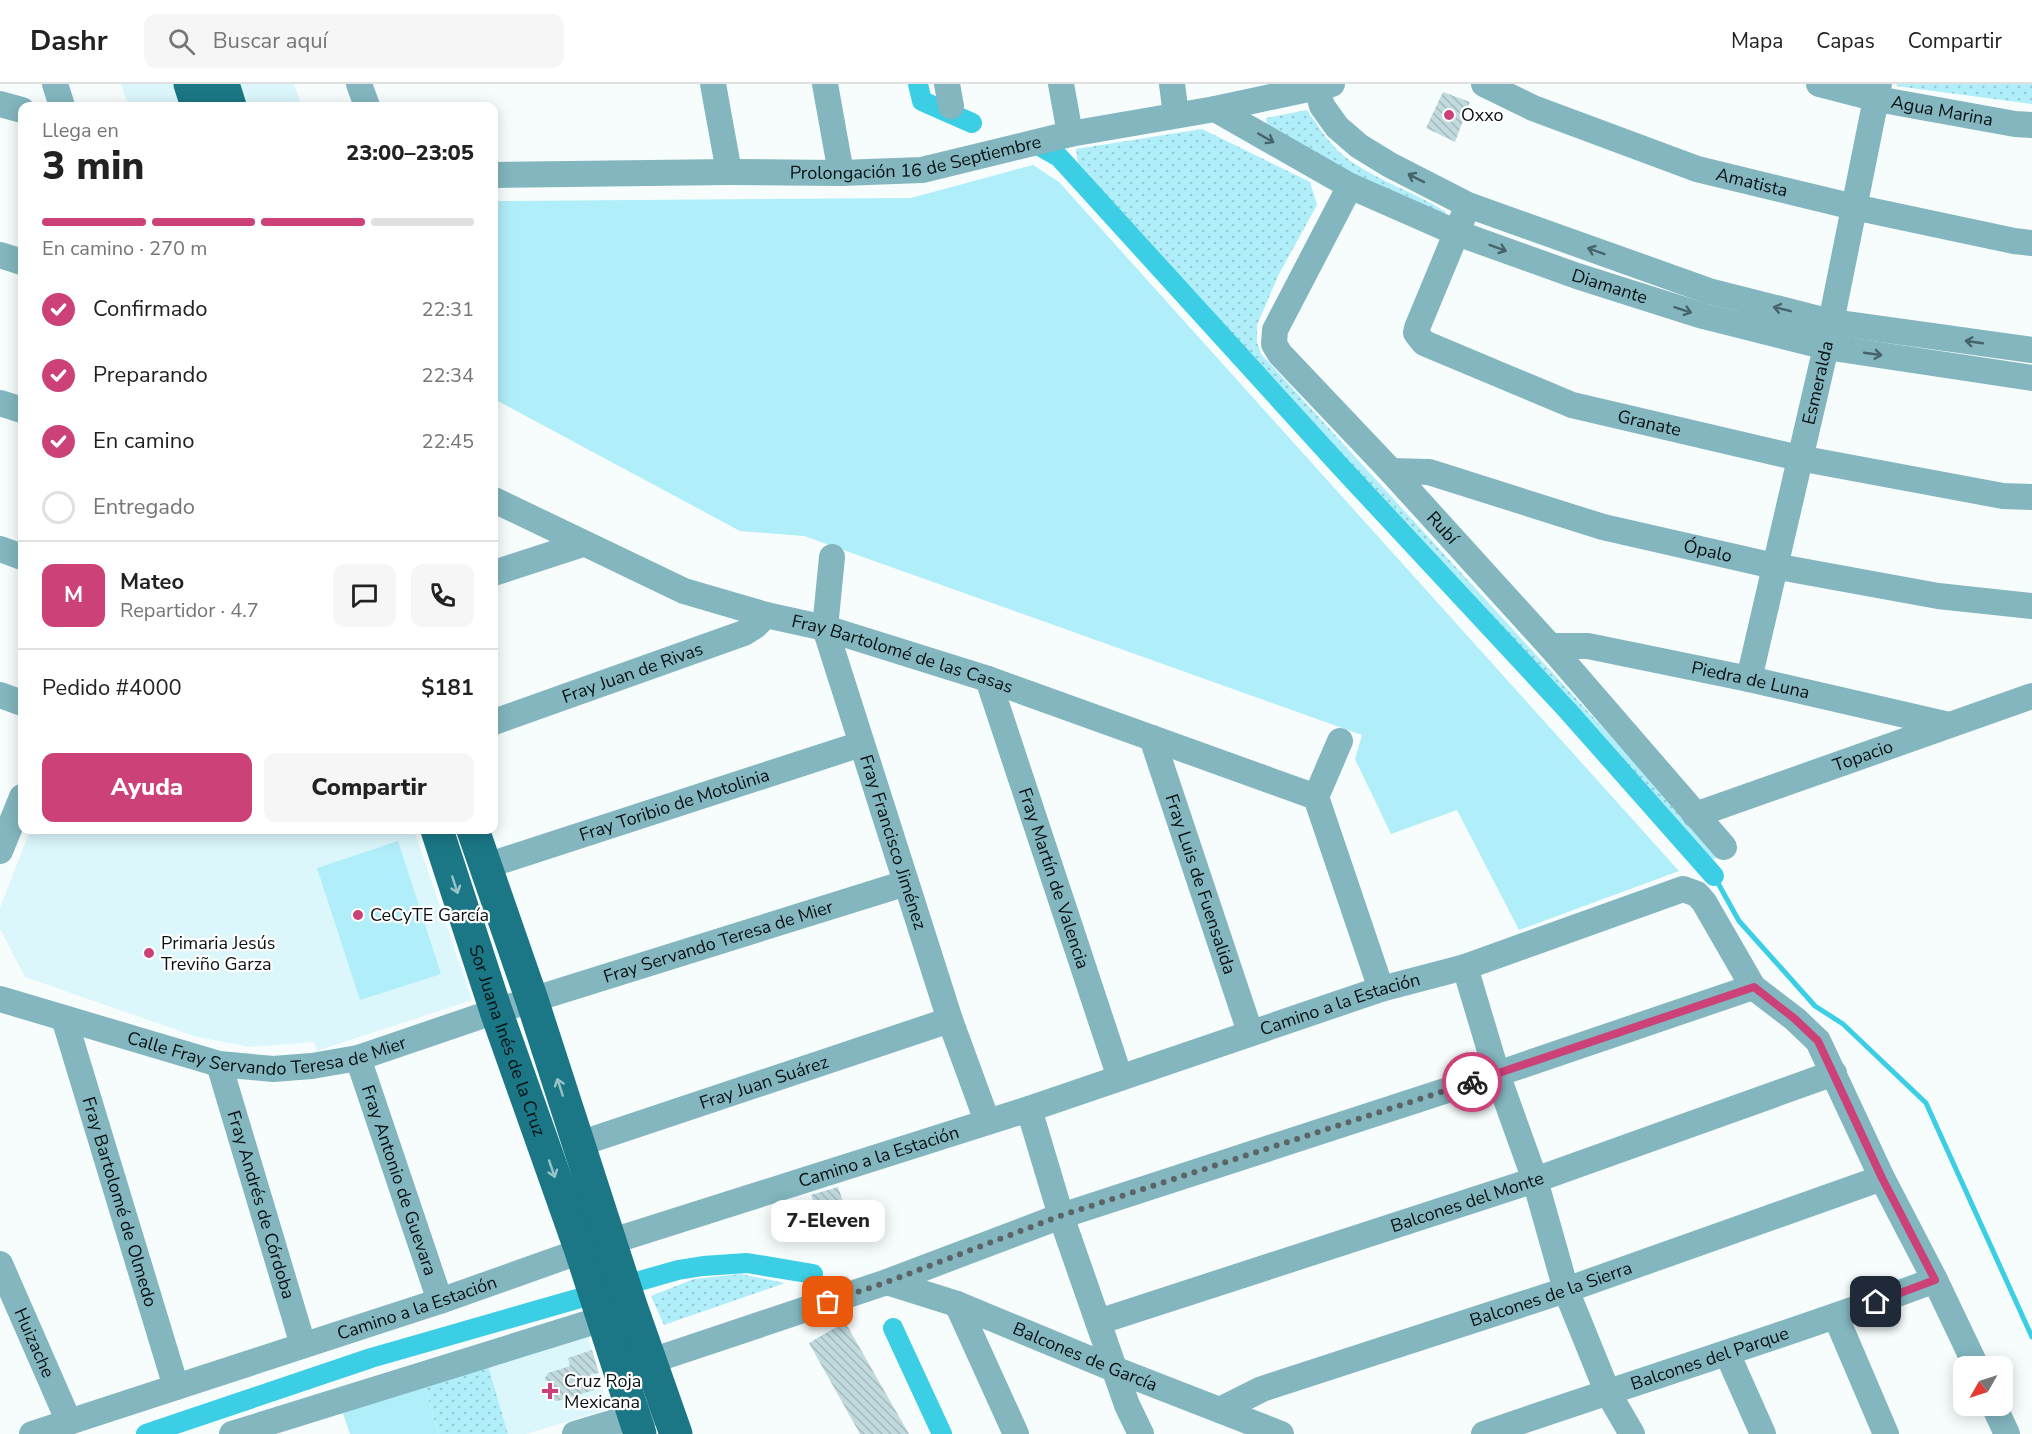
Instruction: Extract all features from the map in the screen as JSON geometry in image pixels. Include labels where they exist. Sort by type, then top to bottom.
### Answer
[{"type":"main road","points":[[190,84],[196,102]]},
{"type":"main road","points":[[223,84],[229,102]]},
{"type":"main road","name":"Sor Juana Inés de la Cruz","points":[[438,834],[496,1011],[598,1256]]},
{"type":"main road","name":"Sor Juana Inés de la Cruz","points":[[474,834],[579,1144],[598,1256]]},
{"type":"main road","points":[[598,1256],[637,1425]]},
{"type":"main road","points":[[611,1313],[651,1360],[672,1423]]},
{"type":"street","points":[[55,84],[61,102]]},
{"type":"street","points":[[360,84],[366,102]]},
{"type":"street","points":[[712,84],[729,172]]},
{"type":"street","points":[[825,84],[842,173]]},
{"type":"street","points":[[1061,84],[1070,134]]},
{"type":"street","points":[[1172,84],[1176,115]]},
{"type":"street","name":"Amatista","points":[[1484,84],[1533,108],[1697,170],[1854,207],[2032,243]]},
{"type":"street","name":"Agua Marina","points":[[1819,84],[1878,92],[2015,124],[2032,125]]},
{"type":"street","name":"Prolongación 16 de Septiembre","points":[[498,175],[842,173],[922,170],[1070,134],[1215,109],[1324,86]]},
{"type":"street","name":"Diamante","points":[[1324,86],[1322,105],[1337,127],[1359,147],[1468,205],[1709,291],[1831,322],[2032,350]]},
{"type":"street","name":"Esmeralda","points":[[1749,679],[1826,347],[1878,92]]},
{"type":"street","points":[[0,104],[18,109]]},
{"type":"street","name":"Diamante","points":[[1215,109],[1350,186],[1457,233],[1576,276],[1703,316],[1826,347],[2032,378]]},
{"type":"street","name":"Rubí","points":[[1350,186],[1275,330],[1274,344],[1280,354],[1391,471],[1550,646],[1724,847]]},
{"type":"street","name":"Granate","points":[[1468,205],[1416,333],[1424,343],[1572,405],[1799,458],[2003,496],[2032,497]]},
{"type":"street","points":[[0,255],[18,261]]},
{"type":"street","points":[[0,403],[18,409]]},
{"type":"street","name":"Ópalo","points":[[1391,471],[1429,472],[1603,526],[1774,566],[1938,596],[2032,606]]},
{"type":"street","name":"Fray Bartolomé de las Casas","points":[[498,502],[684,591],[766,615],[825,628],[988,679],[1316,797]]},
{"type":"street","points":[[498,572],[584,544]]},
{"type":"street","points":[[0,549],[18,556]]},
{"type":"street","name":"Fray Francisco Jiménez","points":[[832,557],[825,628],[950,1020],[987,1121]]},
{"type":"street","name":"Fray Juan de Rivas","points":[[498,721],[744,633],[766,615]]},
{"type":"street","name":"Piedra de Luna","points":[[1550,646],[1588,646],[1749,679],[1949,725]]},
{"type":"street","name":"Fray Martín de Valencia","points":[[988,679],[1120,1078]]},
{"type":"street","points":[[0,695],[18,702]]},
{"type":"street","name":"Topacio","points":[[1695,815],[2032,696]]},
{"type":"street","name":"Fray Luis de Fuensalida","points":[[1152,738],[1250,1032]]},
{"type":"street","points":[[1340,741],[1316,797],[1381,989]]},
{"type":"street","name":"Fray Toribio de Motolinia","points":[[486,866],[861,744]]},
{"type":"street","points":[[1,845],[18,806]]},
{"type":"street","name":"Fray Servando Teresa de Mier","points":[[532,1000],[906,883]]},
{"type":"street","name":"Camino a la Estación","points":[[32,1434],[440,1301],[598,1256],[1250,1032],[1381,989],[1465,967],[1683,889],[1697,894],[1704,902],[1754,987]]},
{"type":"street","points":[[1465,967],[1497,1074],[1535,1180],[1566,1290],[1607,1391],[1632,1434]]},
{"type":"street","points":[[651,1360],[887,1282],[1060,1216],[1497,1074],[1754,987],[1795,1019],[1818,1041],[1882,1178],[1971,1356]]},
{"type":"street","name":"Calle Fray Servando Teresa de Mier","points":[[0,999],[219,1064],[273,1069],[312,1066],[358,1058],[532,1000]]},
{"type":"street","name":"Fray Bartolomé de Olmedo","points":[[64,1018],[176,1387]]},
{"type":"street","name":"Fray Juan Suárez","points":[[579,1144],[950,1020]]},
{"type":"street","name":"Fray Antonio de Guevara","points":[[358,1058],[440,1301]]},
{"type":"street","name":"Fray Andrés de Córdoba","points":[[219,1064],[303,1345]]},
{"type":"street","name":"Balcones del Monte","points":[[1098,1322],[1535,1180],[1834,1073]]},
{"type":"street","points":[[1029,1109],[1060,1216],[1114,1369],[1140,1434]]},
{"type":"street","name":"Balcones de la Sierra","points":[[1220,1410],[1262,1389],[1566,1290],[1882,1178]]},
{"type":"street","name":"Huizache","points":[[0,1264],[69,1422]]},
{"type":"street","name":"Balcones del Parque","points":[[1484,1434],[1607,1391],[1836,1317],[1935,1280]]},
{"type":"street","name":"Balcones de García","points":[[887,1282],[957,1304],[1114,1369],[1281,1434]]},
{"type":"street","points":[[957,1304],[1016,1434]]},
{"type":"street","points":[[232,1434],[611,1313]]},
{"type":"street","points":[[1836,1317],[1886,1434]]},
{"type":"street","points":[[1727,1353],[1762,1434]]},
{"type":"street","points":[[1999,1416],[2007,1434]]},
{"type":"street","points":[[575,1434],[637,1425],[672,1423]]},
{"type":"shaded area","points":[[121,84],[294,84],[301,102],[127,102]]},
{"type":"shaded area","points":[[1897,84],[2032,84],[2032,104],[1896,86]]},
{"type":"shaded area","points":[[1307,110],[1327,138],[1345,157],[1375,176],[1446,212],[1443,217],[1437,221],[1267,131],[1266,118]]},
{"type":"shaded area","points":[[1202,129],[1310,182],[1317,205],[1279,274],[1257,325],[1257,342],[1261,354],[1721,857],[1709,860],[1078,163],[1076,149]]},
{"type":"shaded area","points":[[1033,165],[1059,182],[1679,871],[1519,930],[1457,810],[1391,834],[1355,759],[1362,735],[804,536],[740,531],[498,401],[498,201],[911,198]]},
{"type":"shaded area","name":"Primaria Jesús Treviño Garza","points":[[28,834],[415,834],[472,1000],[317,1051],[314,1042],[251,1047],[197,1037],[25,977],[0,929],[0,908]]},
{"type":"shaded area","points":[[398,841],[441,974],[360,1000],[317,868]]},
{"type":"shaded area","points":[[741,1274],[785,1283],[664,1325],[651,1296],[694,1279]]},
{"type":"shaded area","name":"Cruz Roja Mexicana","points":[[586,1331],[609,1409],[526,1434],[508,1434],[487,1362]]},
{"type":"shaded area","points":[[487,1362],[508,1434],[439,1434],[424,1385]]},
{"type":"shaded area","points":[[424,1385],[439,1434],[350,1434],[342,1410]]},
{"type":"building","name":"Oxxo","points":[[1443,92],[1470,102],[1455,142],[1426,128]]},
{"type":"building","points":[[838,1187],[848,1216],[822,1224],[811,1195]]},
{"type":"building","points":[[845,1322],[909,1434],[860,1434],[809,1343]]},
{"type":"building","points":[[592,1350],[599,1373],[590,1374],[594,1390],[558,1401],[552,1400],[545,1378],[548,1373],[570,1366],[568,1358]]},
{"type":"waterway","points":[[918,84],[922,101],[972,123]]},
{"type":"waterway","points":[[1043,148],[1059,157],[1340,466],[1568,711],[1714,876]]},
{"type":"waterway","points":[[1714,876],[1739,921],[1815,1006],[1843,1024],[1926,1103],[2032,1337]]},
{"type":"waterway","points":[[146,1434],[371,1358],[678,1270],[747,1263],[813,1274]]},
{"type":"waterway","points":[[893,1328],[942,1434]]},
{"type":"way so far","points":[[828,1302],[1060,1216],[1472,1082]]},
{"type":"place","name":"Oxxo","points":[[1449,115]]},
{"type":"place","name":"CeCyTE García","points":[[358,915]]},
{"type":"place","name":"Primaria Jesús Treviño Garza","points":[[149,953]]},
{"type":"place","name":"7-Eleven","points":[[828,1302]]},
{"type":"place","name":"Cruz Roja Mexicana","points":[[550,1391]]},
{"type":"route","points":[[1472,1082],[1754,987],[1795,1019],[1818,1041],[1882,1178],[1935,1280],[1876,1302]]}]
